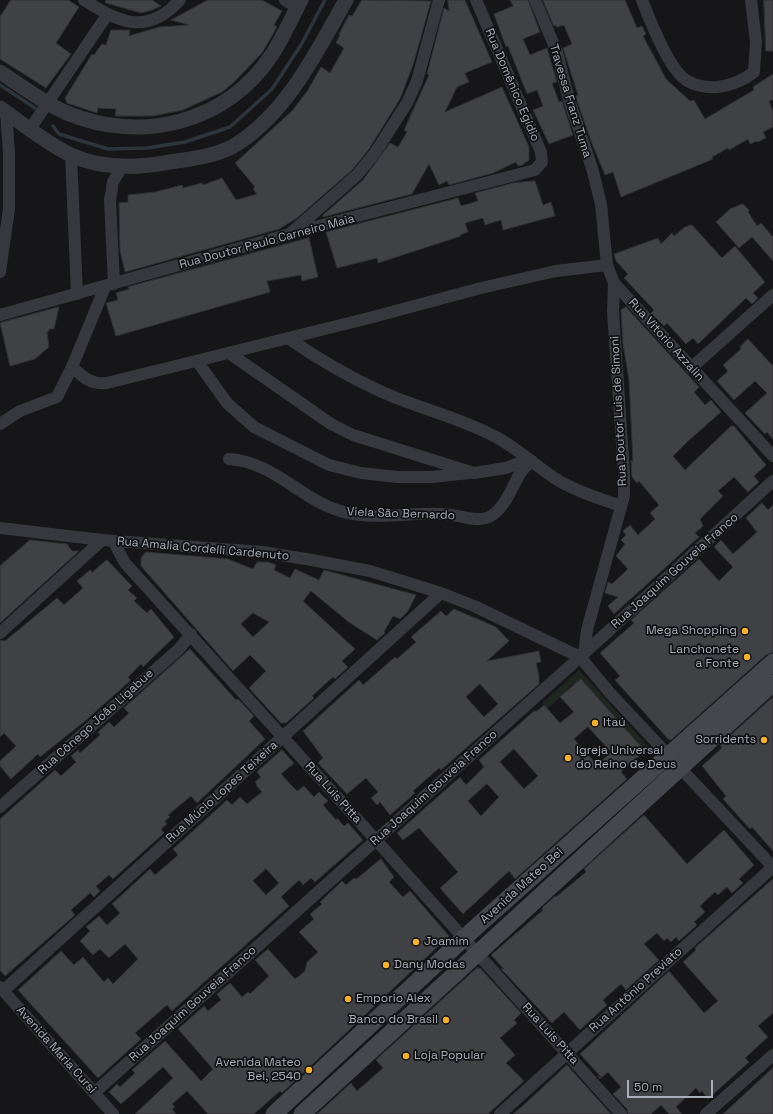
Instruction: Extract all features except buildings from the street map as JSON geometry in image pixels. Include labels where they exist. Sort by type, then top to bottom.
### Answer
[{"type":"main road","name":"Avenida Mateo Bei","points":[[274,1114],[293,1108],[465,938],[773,662]]},
{"type":"main road","name":"Avenida Mateo Bei","points":[[302,1114],[773,683]]},
{"type":"street","points":[[84,0],[107,15],[126,22],[137,23],[161,16],[172,9],[180,0]]},
{"type":"street","points":[[3,110],[71,155],[96,162],[122,166],[156,164],[188,159],[216,152],[236,144],[268,117],[297,83],[346,0]]},
{"type":"street","points":[[289,235],[357,175],[375,154],[407,103],[417,81],[439,0]]},
{"type":"street","name":"Rua Domênico Egídio","points":[[476,0],[541,152],[542,162],[535,170]]},
{"type":"street","name":"Travessa Franz Tuma","points":[[535,0],[557,52],[569,100],[592,168],[601,204]]},
{"type":"street","points":[[642,0],[673,68],[686,80],[709,88],[730,85],[744,80],[754,72],[756,42],[751,0]]},
{"type":"street","points":[[0,72],[47,103],[67,113],[90,121],[126,127],[156,125],[193,118],[213,110],[228,100],[257,74],[271,56],[295,2]]},
{"type":"street","points":[[30,129],[107,15]]},
{"type":"street","points":[[0,272],[9,209],[9,152],[3,110]]},
{"type":"street","points":[[71,155],[78,294]]},
{"type":"street","points":[[0,424],[20,412],[57,396],[72,367],[109,286],[110,200],[113,182],[122,166]]},
{"type":"street","name":"Rua Doutor Paulo Carneiro Maia","points":[[0,315],[289,235],[535,170]]},
{"type":"street","name":"Rua Vitorio Azzalin","points":[[601,204],[607,266],[614,283],[773,456]]},
{"type":"street","points":[[72,367],[88,381],[102,384],[374,317],[481,288],[556,272],[607,266]]},
{"type":"street","name":"Rua Doutor Luis de Simoni","points":[[582,656],[587,630],[624,496],[624,473],[614,312],[614,283]]},
{"type":"street","points":[[691,368],[773,296]]},
{"type":"street","points":[[288,338],[320,359],[382,392],[482,430],[513,447],[560,481],[589,495],[621,506]]},
{"type":"street","points":[[229,353],[340,429],[474,473]]},
{"type":"street","points":[[197,361],[227,403],[254,427],[329,464],[361,473],[397,477],[432,477],[506,468],[531,460]]},
{"type":"street","name":"Viela São Bernardo","points":[[229,459],[256,464],[316,499],[343,512],[377,515],[448,514],[483,520],[491,516],[499,508],[521,472],[531,460]]},
{"type":"street","name":"Rua Joaquim Gouveia Franco","points":[[94,1093],[582,656],[773,481]]},
{"type":"street","name":"Rua Amalia Cordelli Cardenuto","points":[[0,528],[107,541],[262,552],[370,571],[441,593],[474,606],[582,656]]},
{"type":"street","points":[[0,633],[107,541]]},
{"type":"street","name":"Rua Luis Pitta","points":[[107,541],[125,563],[465,938],[621,1114]]},
{"type":"street","name":"Rua Múcio Lopes Teixeira","points":[[2,989],[283,738],[441,593]]},
{"type":"street","name":"Rua Cônego João Ligabue","points":[[0,807],[179,648],[190,634]]},
{"type":"street","points":[[582,656],[610,693],[670,754],[773,867]]},
{"type":"street","name":"Rua Antônio Previato","points":[[500,1114],[773,867]]},
{"type":"street","name":"Avenida Maria Cursi","points":[[2,989],[113,1114]]},
{"type":"street","points":[[706,1114],[773,1055]]},
{"type":"shaded area","points":[[579,670],[649,747],[645,751],[581,679],[573,686],[571,685],[567,689],[568,690],[547,709],[542,703]]},
{"type":"waterway","points":[[53,126],[59,134],[108,149],[147,148],[185,142],[230,127],[272,89],[301,45],[325,0]]},
{"type":"waterway","points":[[0,85],[35,108]]},
{"type":"place","name":"Mega Shopping","points":[[745,631]]},
{"type":"place","name":"Lanchonete a Fonte","points":[[747,657]]},
{"type":"place","name":"Itaú","points":[[595,723]]},
{"type":"place","name":"Sorridents","points":[[764,740]]},
{"type":"place","name":"Igreja Universal do Reino de Deus","points":[[568,758]]},
{"type":"place","name":"Joamim","points":[[416,942]]},
{"type":"place","name":"Dany Modas","points":[[386,965]]},
{"type":"place","name":"Emporio Alex","points":[[348,999]]},
{"type":"place","name":"Banco do Brasil","points":[[446,1020]]},
{"type":"place","name":"Loja Popular","points":[[406,1056]]},
{"type":"place","name":"Avenida Mateo Bei, 2540","points":[[309,1070]]}]
